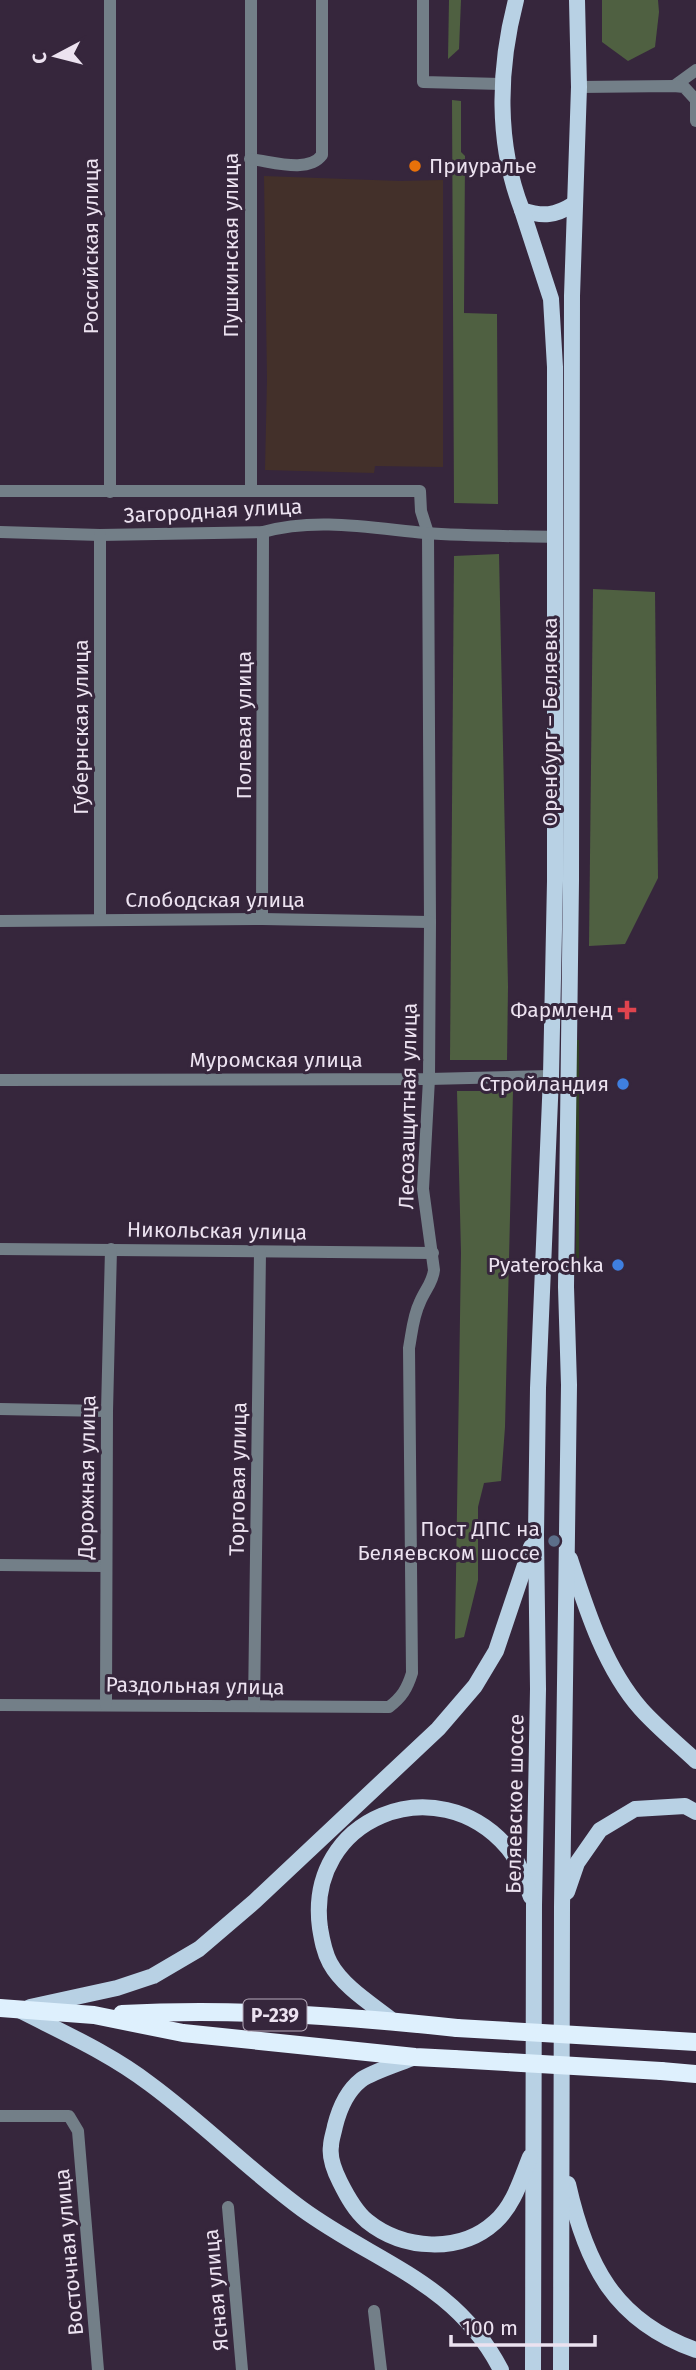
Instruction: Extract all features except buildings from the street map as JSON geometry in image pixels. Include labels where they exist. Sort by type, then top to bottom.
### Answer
[{"type":"highway","name":"Р-239","points":[[0,2008],[94,2015],[186,2010],[696,2042]]},
{"type":"highway","name":"Р-239","points":[[94,2015],[183,2033],[415,2057],[696,2074]]},
{"type":"main road","name":"Оренбург – Беляевка","points":[[516,0],[506,37],[501,83],[504,126],[515,191],[551,299],[555,368],[555,881],[546,1238]]},
{"type":"main road","name":"Оренбург – Беляевка","points":[[566,1546],[574,204],[579,87],[578,0]]},
{"type":"main road","points":[[522,210],[539,216],[553,215],[574,204]]},
{"type":"main road","name":"Беляевское шоссе","points":[[533,2370],[534,1905],[538,1689],[536,1535],[538,1388],[546,1238]]},
{"type":"main road","points":[[19,2010],[117,1988],[153,1976],[199,1949],[255,1901],[438,1729],[475,1686],[496,1651],[536,1535]]},
{"type":"main road","points":[[566,1546],[591,1622],[608,1660],[640,1708],[696,1762]]},
{"type":"main road","points":[[561,2370],[566,1546]]},
{"type":"main road","points":[[562,1907],[577,1863],[600,1830],[635,1809],[685,1806],[696,1812]]},
{"type":"main road","points":[[393,2021],[346,1983],[331,1965],[322,1943],[317,1908],[326,1870],[350,1835],[394,1810],[419,1807],[448,1809],[476,1821],[509,1849],[534,1905]]},
{"type":"main road","points":[[19,2010],[149,2082],[240,2160],[304,2210],[435,2291],[474,2327],[501,2370]]},
{"type":"main road","points":[[415,2057],[361,2080],[340,2107],[330,2148],[334,2171],[348,2199],[367,2220],[386,2233],[412,2243],[455,2243],[474,2236],[495,2222],[512,2201],[534,2148]]},
{"type":"main road","points":[[562,2154],[584,2244],[600,2276],[624,2306],[656,2331],[696,2350]]},
{"type":"street","name":"Российская улица","points":[[110,0],[110,492]]},
{"type":"street","name":"Пушкинская улица","points":[[251,0],[251,490]]},
{"type":"street","points":[[250,159],[306,165],[316,162],[322,155],[322,0]]},
{"type":"street","points":[[424,0],[423,82],[501,83]]},
{"type":"street","points":[[674,86],[696,70]]},
{"type":"street","points":[[579,87],[684,87],[696,99],[696,121]]},
{"type":"street","points":[[0,491],[251,490]]},
{"type":"street","name":"Лесозащитная улица","points":[[251,490],[420,491],[421,511],[428,533],[429,1079],[423,1189],[433,1253],[433,1278],[413,1320],[410,1348],[412,1673],[401,1698],[389,1707]]},
{"type":"street","name":"Загородная улица","points":[[0,532],[100,535],[264,532],[286,525],[555,537]]},
{"type":"street","name":"Полевая улица","points":[[262,919],[264,532]]},
{"type":"street","name":"Губернская улица","points":[[100,535],[100,919]]},
{"type":"street","name":"Слободская улица","points":[[0,920],[262,919],[430,922]]},
{"type":"street","name":"Муромская улица","points":[[0,1080],[429,1079],[551,1076]]},
{"type":"street","name":"Никольская улица","points":[[0,1249],[433,1253]]},
{"type":"street","name":"Дорожная улица","points":[[106,1705],[105,1566],[111,1249]]},
{"type":"street","name":"Торговая улица","points":[[254,1706],[260,1252]]},
{"type":"street","points":[[0,1409],[107,1411]]},
{"type":"street","points":[[0,1565],[105,1566]]},
{"type":"street","name":"Раздольная улица","points":[[0,1705],[389,1707]]},
{"type":"street","name":"Восточная улица","points":[[0,2116],[69,2116],[78,2131],[98,2370]]},
{"type":"street","name":"Ясная улица","points":[[228,2207],[242,2370]]},
{"type":"street","points":[[373,2311],[382,2370]]},
{"type":"shaded area","points":[[264,176],[443,180],[443,467],[375,466],[374,473],[265,470],[267,379]]},
{"type":"green space","points":[[449,0],[461,0],[459,49],[448,59]]},
{"type":"green space","points":[[602,0],[658,0],[655,47],[628,61],[602,42]]},
{"type":"green space","points":[[452,100],[461,101],[461,152],[465,156],[464,313],[497,314],[498,504],[454,503]]},
{"type":"green space","points":[[499,554],[508,986],[507,1060],[450,1060],[454,556]]},
{"type":"green space","points":[[593,589],[655,592],[658,878],[625,944],[589,946]]},
{"type":"green space","points":[[576,1040],[579,1040],[579,1275],[576,1275]]},
{"type":"green space","points":[[457,1091],[513,1091],[505,1427],[501,1481],[484,1483],[478,1507],[478,1580],[464,1637],[455,1639],[461,1253]]},
{"type":"place","name":"Приуралье","points":[[415,166]]},
{"type":"place","name":"Фармленд","points":[[627,1010]]},
{"type":"place","name":"Стройландия","points":[[623,1084]]},
{"type":"place","name":"Pyaterochka","points":[[618,1265]]},
{"type":"place","name":"Пост ДПС на Беляевском шоссе","points":[[554,1541]]}]
